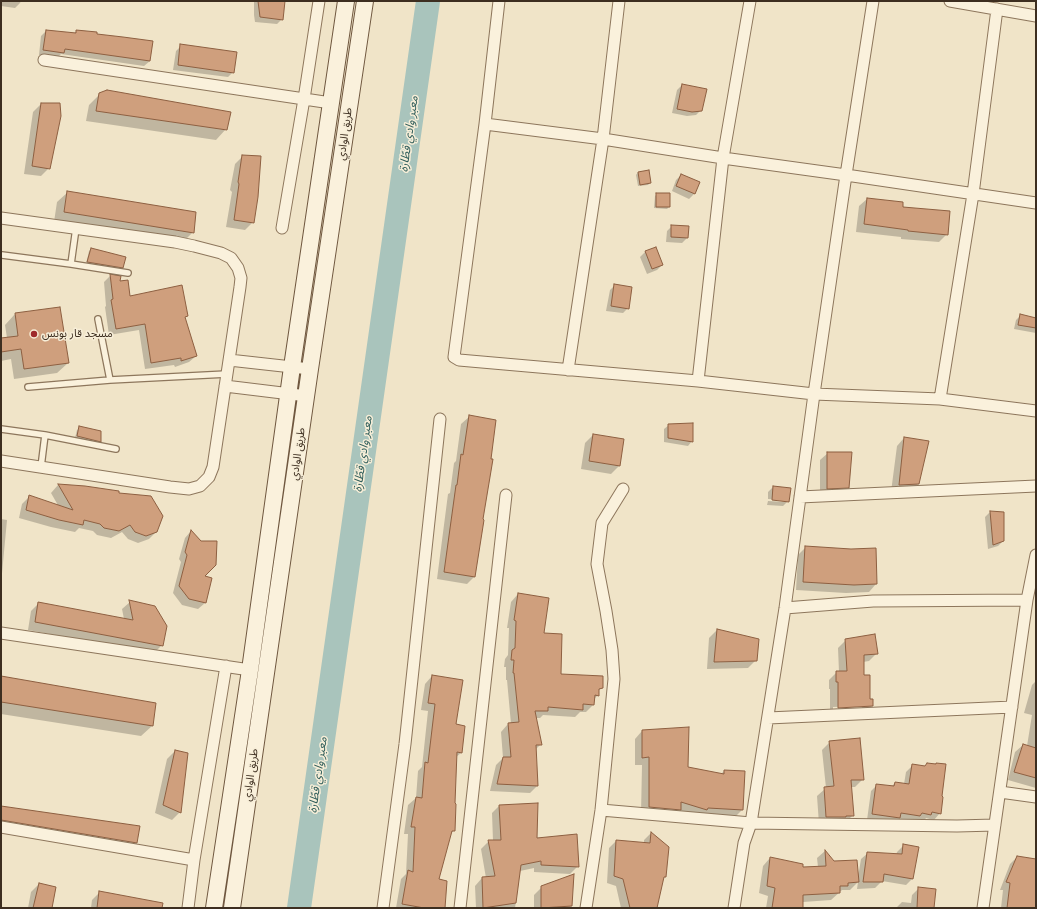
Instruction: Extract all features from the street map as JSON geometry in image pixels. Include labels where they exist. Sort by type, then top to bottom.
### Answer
[{"type":"main road","name":"طريق الوادي","points":[[214,908],[250,670],[288,394],[346,1]]},
{"type":"main road","name":"طريق الوادي","points":[[232,908],[365,1]]},
{"type":"street","points":[[282,228],[319,1]]},
{"type":"street","points":[[499,1],[485,124],[454,357],[459,360],[698,381],[814,394],[940,399],[1036,411]]},
{"type":"street","points":[[568,370],[603,139],[619,1]]},
{"type":"street","points":[[698,381],[723,158],[750,1]]},
{"type":"street","points":[[734,908],[744,843],[751,823],[785,608],[814,394],[873,1]]},
{"type":"street","points":[[950,1],[1036,16]]},
{"type":"street","points":[[940,399],[972,194],[997,9]]},
{"type":"street","points":[[44,60],[331,103]]},
{"type":"street","points":[[485,124],[603,139],[723,158],[1036,203]]},
{"type":"street","points":[[1,218],[181,243],[221,253],[231,258],[238,268],[241,278],[213,467],[209,477],[200,486],[189,489],[170,487],[1,461]]},
{"type":"street","points":[[229,360],[310,368]]},
{"type":"street","points":[[225,386],[306,396]]},
{"type":"street","points":[[383,908],[405,744],[440,420]]},
{"type":"street","points":[[800,496],[1036,486]]},
{"type":"street","points":[[586,908],[601,810],[614,679],[612,650],[597,564],[602,523],[623,488]]},
{"type":"street","points":[[460,908],[506,496]]},
{"type":"street","points":[[983,908],[1027,600],[1036,555]]},
{"type":"street","points":[[785,608],[873,602],[1027,600]]},
{"type":"street","points":[[1,633],[250,670]]},
{"type":"street","points":[[188,908],[194,860],[226,666]]},
{"type":"street","points":[[768,718],[1012,707]]},
{"type":"street","points":[[1000,792],[1036,797]]},
{"type":"street","points":[[601,810],[751,823],[957,826],[995,825]]},
{"type":"street","points":[[1,827],[194,860]]},
{"type":"lane","points":[[71,264],[76,228]]},
{"type":"lane","points":[[2,255],[128,273]]},
{"type":"lane","points":[[98,319],[110,380]]},
{"type":"lane","points":[[28,387],[110,380],[227,374]]},
{"type":"lane","points":[[1,429],[116,449]]},
{"type":"lane","points":[[41,467],[45,436]]},
{"type":"building","points":[[258,1],[285,1],[283,20],[260,17]]},
{"type":"building","points":[[46,30],[76,33],[76,30],[97,32],[97,34],[153,41],[150,61],[65,49],[64,53],[43,50]]},
{"type":"building","points":[[180,44],[237,52],[234,73],[178,65]]},
{"type":"building","points":[[682,84],[707,89],[702,111],[692,112],[677,109]]},
{"type":"building","points":[[107,90],[231,112],[227,130],[96,111],[99,93]]},
{"type":"building","points":[[41,103],[60,103],[61,116],[50,169],[32,166]]},
{"type":"building","points":[[242,155],[261,156],[258,197],[254,223],[234,220]]},
{"type":"building","points":[[649,170],[651,183],[640,185],[638,172]]},
{"type":"building","points":[[681,174],[700,182],[695,194],[676,186]]},
{"type":"building","points":[[67,191],[196,212],[194,233],[64,212]]},
{"type":"building","points":[[656,193],[670,193],[670,207],[656,207]]},
{"type":"building","points":[[867,198],[903,202],[903,207],[950,211],[948,235],[908,231],[864,224]]},
{"type":"building","points":[[671,225],[689,226],[688,238],[671,237]]},
{"type":"building","points":[[656,247],[663,265],[652,269],[645,251]]},
{"type":"building","points":[[91,248],[126,257],[123,268],[87,262]]},
{"type":"building","points":[[110,274],[121,276],[120,281],[128,280],[130,296],[182,285],[188,316],[185,317],[197,356],[181,361],[181,358],[151,363],[145,324],[116,329],[111,300],[113,299]]},
{"type":"building","points":[[614,284],[632,287],[629,309],[611,306]]},
{"type":"building","points":[[60,307],[69,363],[24,369],[21,349],[1,352],[1,338],[18,336],[15,313]]},
{"type":"building","points":[[1020,314],[1036,318],[1036,328],[1018,325]]},
{"type":"building","points":[[469,415],[496,420],[491,459],[493,459],[475,577],[444,572],[456,485],[461,454],[463,455]]},
{"type":"building","points":[[693,423],[693,442],[668,438],[668,424]]},
{"type":"building","points":[[79,426],[101,431],[101,442],[77,436]]},
{"type":"building","points":[[593,434],[624,439],[620,466],[589,461]]},
{"type":"building","points":[[904,437],[929,441],[919,484],[899,485]]},
{"type":"building","points":[[827,452],[852,452],[849,488],[827,489]]},
{"type":"building","points":[[58,484],[85,486],[119,491],[119,493],[151,496],[163,516],[157,532],[146,536],[135,532],[130,525],[119,531],[104,528],[100,524],[84,520],[83,525],[59,520],[26,510],[29,495],[73,510]]},
{"type":"building","points":[[773,486],[791,488],[789,502],[772,500]]},
{"type":"building","points":[[990,511],[1004,512],[1004,541],[993,545]]},
{"type":"building","points":[[191,530],[201,541],[217,541],[216,565],[205,576],[212,578],[206,603],[189,599],[179,586],[187,555],[185,552]]},
{"type":"building","points":[[805,546],[851,549],[876,548],[877,584],[854,585],[803,582]]},
{"type":"building","points":[[518,593],[549,598],[544,633],[562,634],[561,674],[603,676],[603,688],[599,689],[599,696],[595,695],[594,705],[583,704],[583,710],[548,707],[548,711],[535,711],[542,745],[536,745],[538,786],[497,784],[503,757],[511,757],[508,723],[519,722],[513,673],[514,660],[511,660],[512,650],[515,648],[516,621],[514,620]]},
{"type":"building","points":[[129,600],[155,606],[167,626],[163,646],[35,622],[38,602],[133,620]]},
{"type":"building","points":[[717,629],[759,639],[757,661],[714,662]]},
{"type":"building","points":[[875,634],[878,654],[864,655],[864,675],[870,675],[870,699],[873,699],[873,706],[838,708],[838,682],[836,682],[836,671],[847,671],[845,639]]},
{"type":"building","points":[[432,675],[463,680],[456,724],[465,726],[462,753],[457,752],[455,831],[452,831],[439,879],[447,881],[445,908],[424,908],[402,904],[408,870],[413,872],[415,827],[411,827],[416,797],[422,798],[425,762],[428,763],[435,704],[428,703]]},
{"type":"building","points":[[1,676],[156,703],[153,726],[1,702]]},
{"type":"building","points":[[689,727],[688,767],[724,774],[724,770],[745,771],[743,810],[708,808],[707,810],[681,802],[681,810],[649,807],[649,757],[642,758],[642,730]]},
{"type":"building","points":[[860,738],[864,780],[851,780],[854,816],[826,817],[824,787],[834,786],[829,741]]},
{"type":"building","points":[[1023,744],[1036,748],[1036,778],[1014,772]]},
{"type":"building","points":[[175,750],[188,753],[181,813],[163,805]]},
{"type":"building","points":[[927,763],[946,764],[941,814],[932,812],[931,815],[922,813],[920,816],[901,813],[900,818],[872,814],[876,784],[894,786],[895,782],[909,784],[912,764],[925,766]]},
{"type":"building","points":[[538,803],[537,838],[577,834],[579,867],[541,865],[541,861],[521,865],[516,903],[483,908],[482,877],[495,876],[488,840],[501,840],[499,805]]},
{"type":"building","points":[[1,806],[140,826],[137,843],[1,820]]},
{"type":"building","points":[[651,832],[669,847],[666,877],[664,877],[657,908],[630,908],[623,879],[614,876],[616,840],[650,843]]},
{"type":"building","points":[[903,844],[919,847],[913,879],[884,874],[883,882],[863,882],[867,852],[902,854]]},
{"type":"building","points":[[825,850],[834,861],[857,860],[859,882],[848,883],[848,886],[840,886],[840,893],[803,895],[803,908],[772,908],[775,888],[767,886],[770,857],[803,864],[803,867],[826,866]]},
{"type":"building","points":[[1017,856],[1036,859],[1036,908],[1007,908],[1010,883],[1006,882]]},
{"type":"building","points":[[574,874],[572,906],[541,908],[541,886]]},
{"type":"building","points":[[39,883],[56,887],[52,908],[33,908]]},
{"type":"building","points":[[918,887],[936,889],[934,908],[917,908]]},
{"type":"building","points":[[99,891],[163,903],[162,908],[97,908]]},
{"type":"waterway","name":"معبر وادي قطّارة","points":[[299,908],[428,1]]},
{"type":"place","name":"مسجد قار بونس","points":[[34,334]]}]
